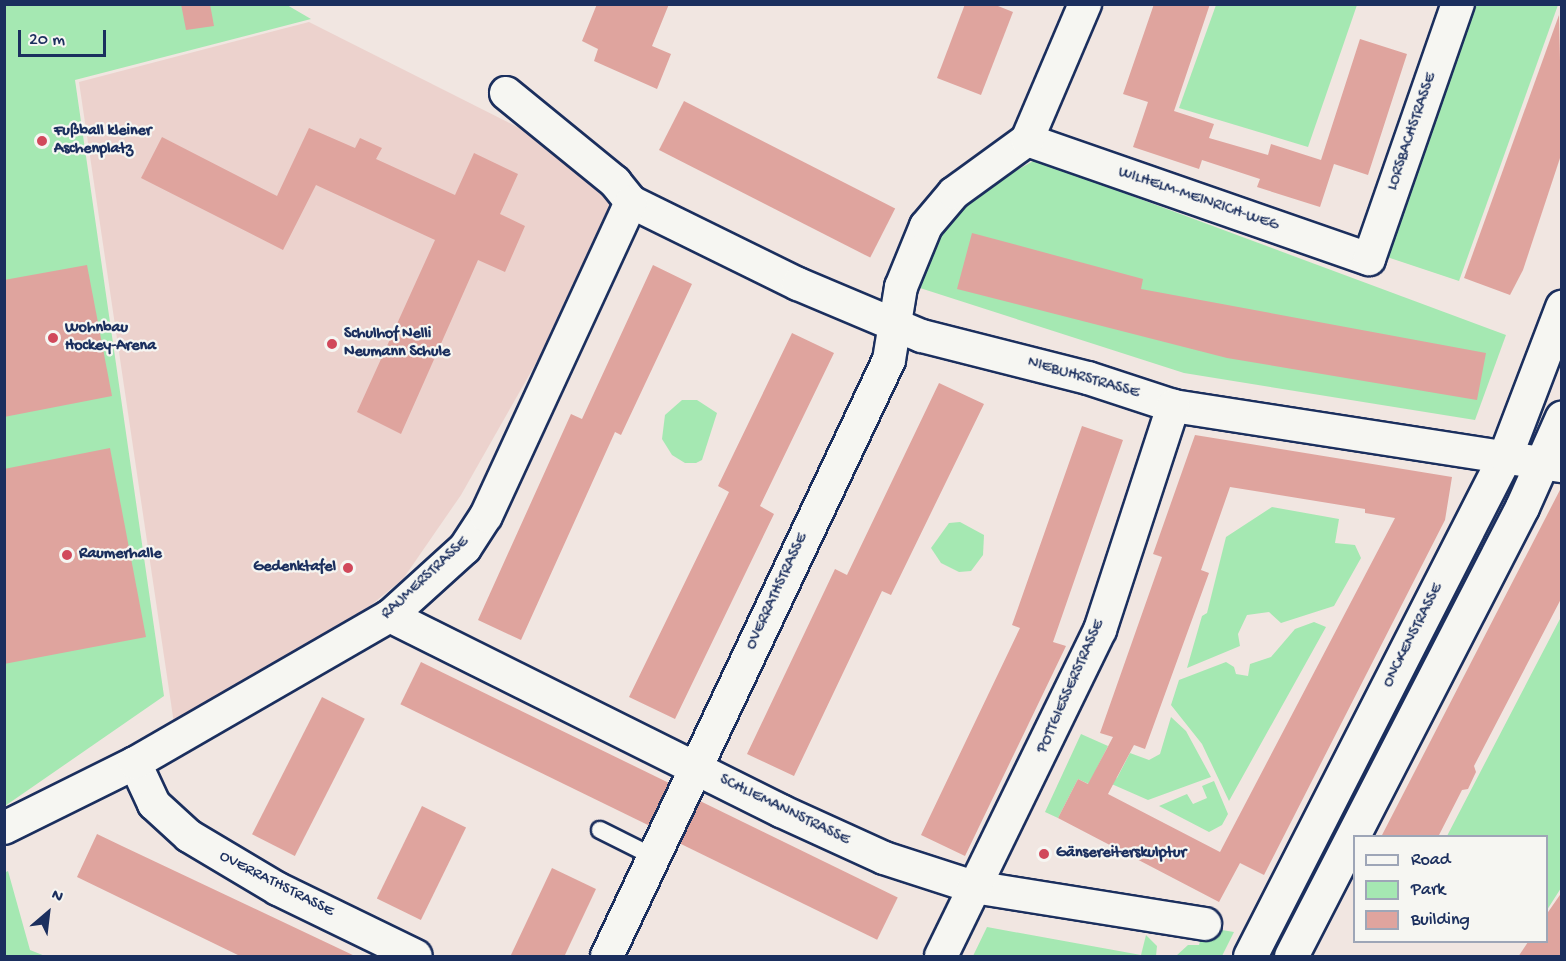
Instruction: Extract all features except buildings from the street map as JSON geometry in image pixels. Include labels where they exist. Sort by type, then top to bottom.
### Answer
[{"type":"main road","name":"ONCKENSTRASSE","points":[[1250,957],[1505,456],[1562,307]]},
{"type":"main road","points":[[1357,835],[1553,464],[1562,417]]},
{"type":"main road","points":[[1292,957],[1353,842]]},
{"type":"street","points":[[1027,140],[1085,4]]},
{"type":"street","name":"LORSBACHSTRASSE","points":[[1369,259],[1458,4]]},
{"type":"street","points":[[506,93],[615,182],[631,202]]},
{"type":"street","name":"WILHELM-MEINRICH-WEG","points":[[1027,140],[1369,259]]},
{"type":"street","name":"OVERRATHSTRASSE","points":[[607,957],[695,766],[889,360],[902,287],[934,212],[1027,140]]},
{"type":"street","name":"NIEBUHRSTRASSE","points":[[631,202],[798,284],[895,326],[1173,406],[1553,464]]},
{"type":"street","name":"RAUMERSTRASSE","points":[[4,828],[135,763],[390,616],[465,548],[486,516],[631,202]]},
{"type":"street","name":"POTTGIESSERSTRASSE","points":[[941,957],[974,887],[1000,842],[1100,630],[1173,406]]},
{"type":"street","name":"SCHLIEMANNSTRASSE","points":[[390,616],[876,855],[941,880],[1205,924]]},
{"type":"street","name":"OVERRATHSTRASSE","points":[[135,763],[154,804],[189,836],[278,889],[416,957]]},
{"type":"lane","points":[[600,830],[654,857]]},
{"type":"shaded area","name":"Schulhof Nelli Neumann Schule","points":[[309,22],[539,138],[632,194],[461,495],[403,579],[306,658],[176,737],[79,82]]},
{"type":"green space","points":[[5,5],[287,5],[311,19],[75,80],[164,696],[5,806]]},
{"type":"green space","points":[[1216,5],[1357,5],[1308,147],[1179,108]]},
{"type":"green space","points":[[1470,5],[1558,5],[1459,281],[1387,257]]},
{"type":"green space","points":[[1035,160],[1506,335],[1475,420],[1184,373],[920,288],[953,206]]},
{"type":"green space","points":[[682,400],[697,400],[717,413],[702,460],[696,463],[685,463],[672,455],[662,439],[665,415]]},
{"type":"green space","points":[[1272,507],[1339,519],[1335,543],[1355,545],[1361,558],[1334,606],[1281,623],[1269,612],[1247,615],[1238,634],[1240,646],[1187,668],[1202,616],[1207,613],[1226,537]]},
{"type":"green space","points":[[960,522],[984,535],[983,555],[971,571],[959,572],[941,563],[931,548],[949,523]]},
{"type":"green space","points":[[1561,617],[1561,888],[1548,908],[1548,835],[1448,835]]},
{"type":"green space","points":[[1314,622],[1326,627],[1229,801],[1202,744],[1171,705],[1179,680],[1226,662],[1234,667],[1236,674],[1248,676],[1250,664],[1271,657],[1295,629]]},
{"type":"green space","points":[[1171,717],[1186,731],[1211,777],[1148,800],[1107,782],[1117,778],[1130,753],[1149,760],[1160,754]]},
{"type":"green space","points":[[1081,734],[1108,746],[1097,768],[1095,787],[1078,779],[1058,818],[1045,812]]},
{"type":"green space","points":[[1214,781],[1228,814],[1222,825],[1209,832],[1159,806],[1187,794],[1193,804],[1207,798],[1202,786]]},
{"type":"green space","points":[[8,871],[30,950],[45,956],[5,956],[4,873]]},
{"type":"green space","points":[[987,927],[1141,955],[1146,935],[1157,946],[1156,956],[973,956]]},
{"type":"green space","points":[[1204,927],[1234,932],[1222,956],[1176,956],[1188,945],[1199,945]]},
{"type":"place","name":"Fußball kleiner Aschenplatz","points":[[42,141]]},
{"type":"place","name":"Wohnbau Hockey-Arena","points":[[53,338]]},
{"type":"place","name":"Schulhof Nelli Neumann Schule","points":[[332,344]]},
{"type":"place","name":"Raumerhalle","points":[[67,555]]},
{"type":"place","name":"Gedenktafel","points":[[348,568]]},
{"type":"place","name":"Gänsereiterskulptur","points":[[1044,854]]}]
